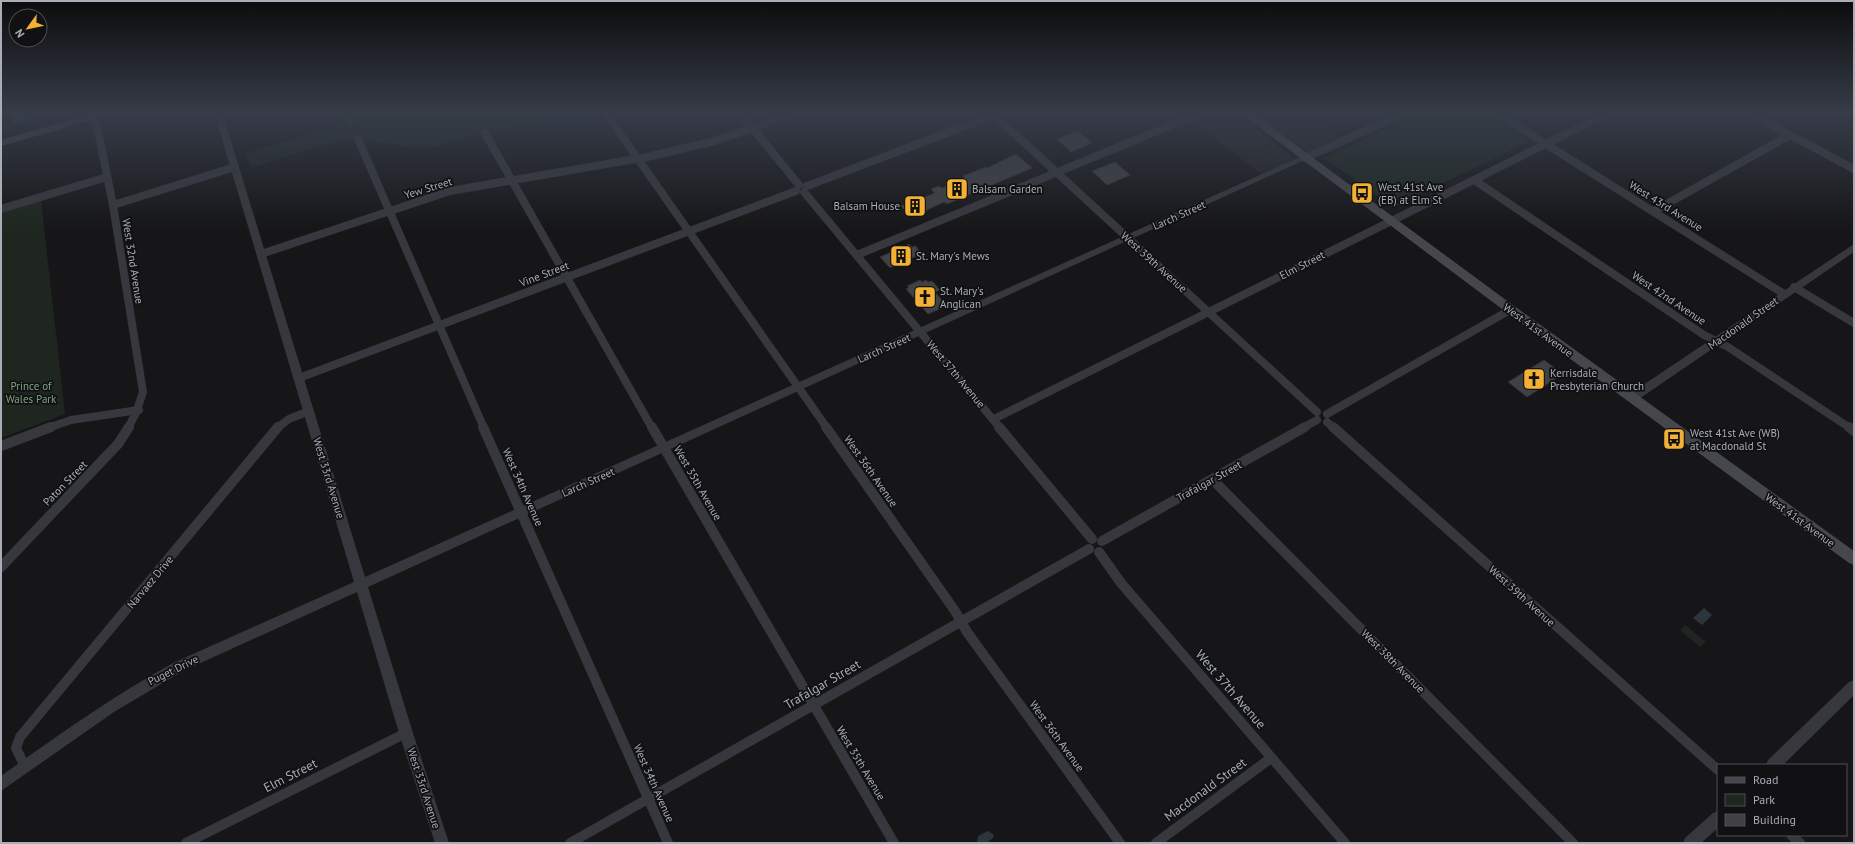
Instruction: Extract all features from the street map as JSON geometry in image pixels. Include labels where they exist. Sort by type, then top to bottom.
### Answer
[{"type":"main road","name":"West 41st Avenue","points":[[1296,151],[1510,310],[1854,559]]},
{"type":"street","name":"West 32nd Avenue","points":[[102,151],[113,205],[144,392],[139,410]]},
{"type":"street","name":"West 33rd Avenue","points":[[230,151],[406,733],[442,843]]},
{"type":"street","name":"West 34th Avenue","points":[[363,151],[668,843]]},
{"type":"street","name":"West 35th Avenue","points":[[496,151],[664,448],[894,843]]},
{"type":"street","name":"West 36th Avenue","points":[[633,151],[961,622],[1120,843]]},
{"type":"street","name":"Yew Street","points":[[262,254],[450,191],[638,159],[671,151]]},
{"type":"street","name":"West 37th Avenue","points":[[771,151],[994,419],[1096,545],[1121,583],[1344,843]]},
{"type":"street","name":"Vine Street","points":[[299,378],[896,151]]},
{"type":"street","name":"West 39th Avenue","points":[[1033,151],[1322,417],[1717,769]]},
{"type":"street","points":[[857,255],[1108,151]]},
{"type":"street","name":"Larch Street","points":[[362,585],[1320,151]]},
{"type":"street","name":"Elm Street","points":[[994,419],[1530,151]]},
{"type":"street","name":"West 43rd Avenue","points":[[1557,151],[1784,294]]},
{"type":"street","points":[[1654,211],[1762,151]]},
{"type":"street","points":[[1820,151],[1854,169]]},
{"type":"street","points":[[113,205],[235,167]]},
{"type":"street","points":[[1,209],[107,177]]},
{"type":"street","name":"West 42nd Avenue","points":[[1474,180],[1705,336],[1728,347],[1854,431]]},
{"type":"street","name":"Macdonald Street","points":[[1632,398],[1854,247]]},
{"type":"street","points":[[1794,287],[1854,323]]},
{"type":"street","name":"Trafalgar Street","points":[[570,843],[1213,480],[1510,310]]},
{"type":"street","points":[[1,446],[71,420],[139,410]]},
{"type":"street","name":"Paton Street","points":[[1,567],[118,444],[130,428],[139,410]]},
{"type":"street","name":"Narvaez Drive","points":[[25,767],[16,748],[20,737],[277,428],[289,418],[309,411]]},
{"type":"street","name":"West 38th Avenue","points":[[1213,480],[1573,843]]},
{"type":"street","name":"Puget Drive","points":[[1,784],[143,685],[178,667],[362,585]]},
{"type":"street","points":[[1774,764],[1854,686]]},
{"type":"street","name":"Elm Street","points":[[186,843],[406,733]]},
{"type":"street","name":"Macdonald Street","points":[[1156,843],[1272,758]]},
{"type":"street","points":[[1690,843],[1717,819]]},
{"type":"street","points":[[1792,836],[1800,843]]},
{"type":"shaded area","points":[[1232,151],[1285,151],[1293,160],[1263,174]]},
{"type":"shaded area","points":[[1704,608],[1712,615],[1702,625],[1693,618]]},
{"type":"shaded area","points":[[988,831],[994,835],[993,838],[986,843],[977,843],[978,836]]},
{"type":"green space","points":[[251,151],[304,151],[250,168],[246,153]]},
{"type":"green space","points":[[1339,151],[1508,151],[1393,208],[1325,158]]},
{"type":"green space","name":"Prince of Wales Park","points":[[41,200],[65,414],[1,438],[1,213]]},
{"type":"green space","points":[[1685,625],[1706,642],[1700,647],[1680,630]]},
{"type":"building","points":[[1016,154],[1032,168],[947,204],[944,202],[912,217],[901,206],[935,193],[931,189],[939,186],[942,188],[965,178],[963,176],[986,167],[987,168]]},
{"type":"building","points":[[1115,162],[1130,175],[1107,185],[1092,171]]},
{"type":"building","name":"St. Mary's Mews","points":[[909,244],[912,247],[916,246],[921,254],[890,268],[880,257]]},
{"type":"building","name":"St. Mary's Anglican","points":[[920,280],[922,282],[926,280],[928,282],[932,281],[940,290],[935,292],[947,306],[928,314],[906,289],[909,287],[907,286]]},
{"type":"building","name":"Kerrisdale Presbyterian Church","points":[[1544,360],[1563,374],[1527,397],[1508,382]]},
{"type":"place","name":"Balsam Garden","points":[[957,189]]},
{"type":"place","name":"West 41st Ave (EB) at Elm St","points":[[1362,193]]},
{"type":"place","name":"Balsam House","points":[[915,206]]},
{"type":"place","name":"St. Mary's Mews","points":[[901,256]]},
{"type":"place","name":"St. Mary's Anglican","points":[[925,297]]},
{"type":"place","name":"Kerrisdale Presbyterian Church","points":[[1534,379]]},
{"type":"place","name":"West 41st Ave (WB) at Macdonald St","points":[[1674,439]]}]
